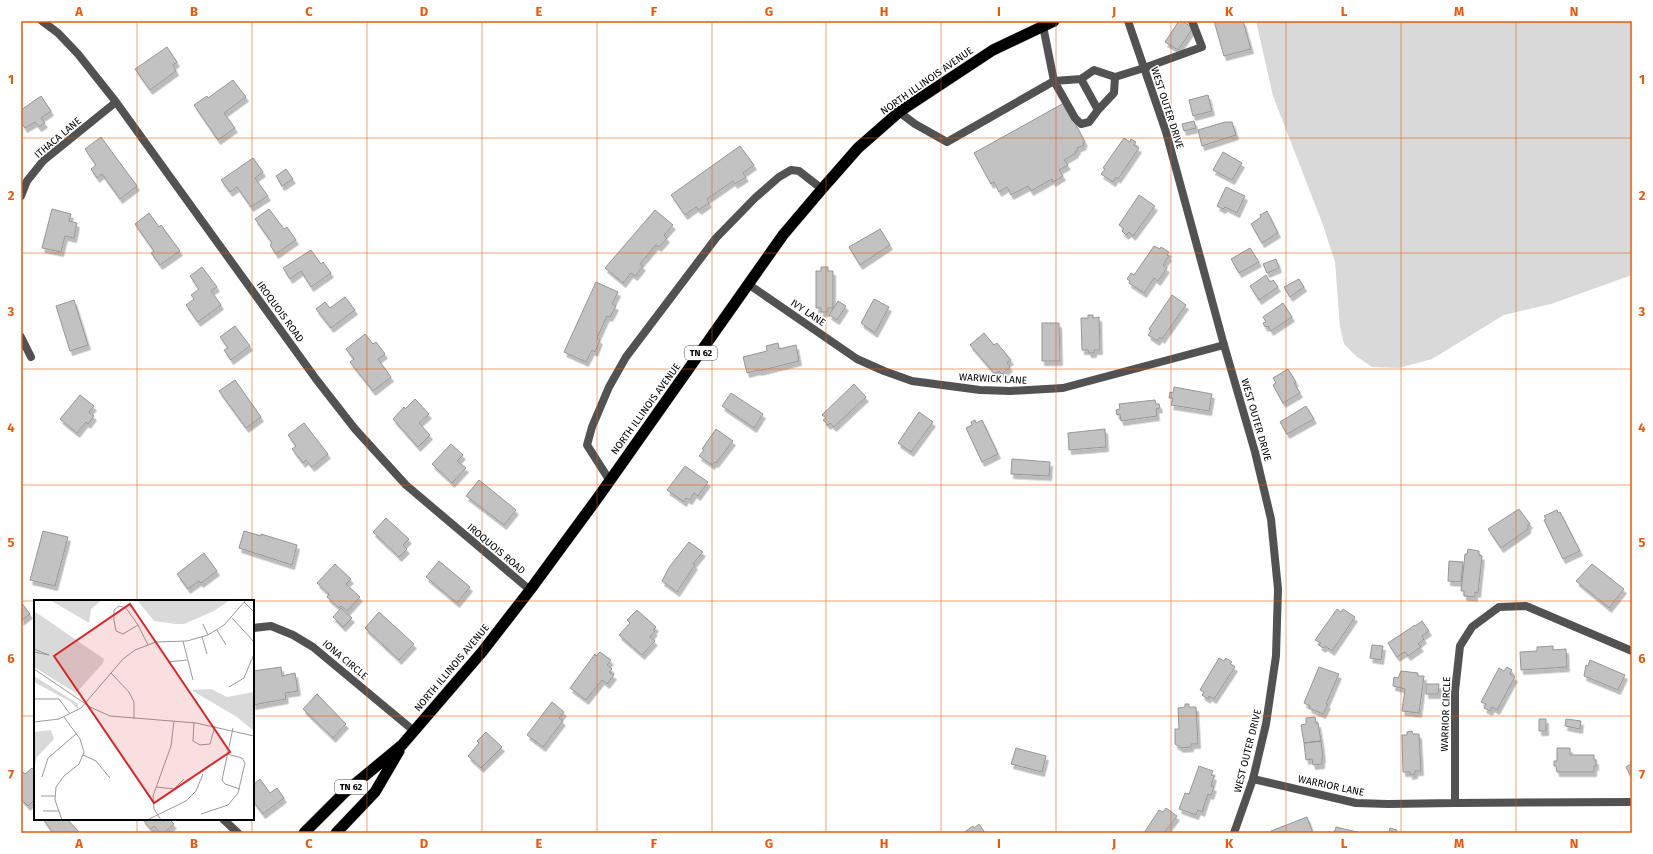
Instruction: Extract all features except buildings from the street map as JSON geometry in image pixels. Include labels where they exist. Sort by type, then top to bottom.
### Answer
[{"type":"highway","name":"NORTH ILLINOIS AVENUE","points":[[304,833],[344,793],[402,745],[482,652],[530,590],[610,481],[783,235],[858,148],[899,112],[993,50],[1054,21]]},
{"type":"highway","name":"TN 62","points":[[336,833],[375,792],[402,745]]},
{"type":"street","name":"IROQUOIS ROAD","points":[[42,21],[58,33],[78,54],[116,102],[316,379],[355,429],[411,489],[530,590]]},
{"type":"street","name":"WEST OUTER DRIVE","points":[[1128,21],[1166,132],[1255,452],[1271,519],[1278,589],[1276,656],[1266,724],[1253,779],[1234,833]]},
{"type":"street","points":[[899,112],[915,124],[947,142],[1054,81],[1081,79],[1094,70],[1115,77],[1202,47],[1192,21]]},
{"type":"street","points":[[1043,26],[1054,81],[1075,118],[1081,124],[1089,122],[1114,93],[1115,77]]},
{"type":"street","points":[[1081,79],[1098,110]]},
{"type":"street","name":"ITHACA LANE","points":[[21,196],[27,180],[44,161],[116,102]]},
{"type":"street","points":[[610,481],[588,445],[592,427],[609,387],[626,356],[716,238],[755,198],[780,177],[791,170],[799,171],[822,189]]},
{"type":"street","name":"IVY LANE","points":[[748,284],[857,358]]},
{"type":"street","points":[[21,337],[32,357]]},
{"type":"street","name":"WARWICK LANE","points":[[857,358],[884,371],[912,381],[980,390],[1031,391],[1063,388],[1224,345]]},
{"type":"street","name":"WARRIOR CIRCLE","points":[[1455,803],[1456,691],[1460,646],[1472,627],[1499,607],[1526,606],[1632,651]]},
{"type":"street","name":"IONA CIRCLE","points":[[254,628],[271,626],[293,634],[313,646],[414,731]]},
{"type":"street","name":"WARRIOR LANE","points":[[1253,779],[1356,803],[1455,803]]},
{"type":"street","points":[[1455,803],[1632,802]]},
{"type":"street","points":[[224,820],[238,833]]},
{"type":"shaded area","points":[[1256,21],[1632,21],[1632,275],[1551,304],[1504,315],[1432,359],[1399,368],[1372,367],[1356,356],[1344,344],[1340,327],[1335,262],[1323,225],[1273,96]]}]
